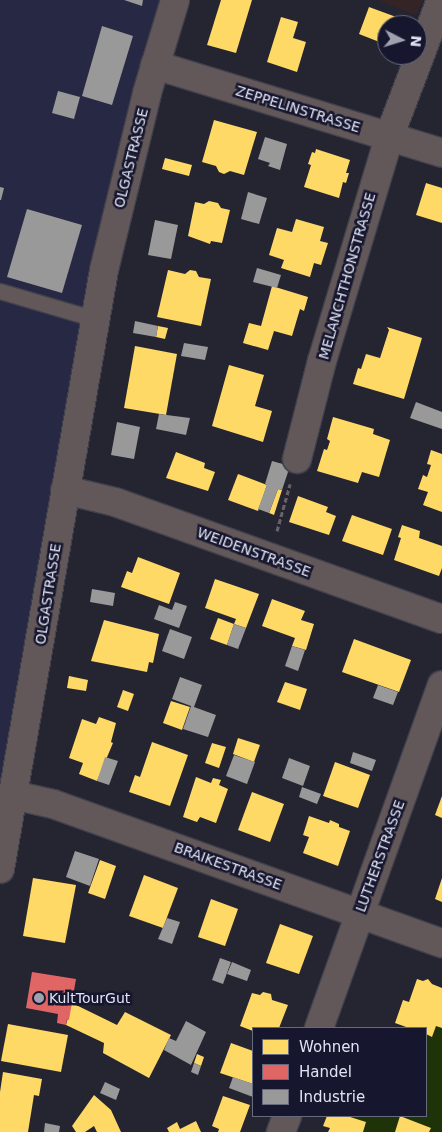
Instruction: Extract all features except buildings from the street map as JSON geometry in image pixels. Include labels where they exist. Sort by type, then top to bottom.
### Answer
[{"type":"street","name":"OLGASTRASSE","points":[[0,869],[95,319],[121,198],[155,65],[175,0]]},
{"type":"street","name":"MELANCHTHONSTRASSE","points":[[297,459],[322,361],[389,137],[441,0]]},
{"type":"street","name":"ZEPPELINSTRASSE","points":[[155,65],[442,152]]},
{"type":"street","name":"WEIDENSTRASSE","points":[[65,490],[114,502],[442,619]]},
{"type":"street","name":"LUTHERSTRASSE","points":[[319,1027],[442,685]]},
{"type":"street","name":"BRAIKESTRASSE","points":[[13,795],[53,804],[442,943]]},
{"type":"street","points":[[281,1132],[287,1117]]},
{"type":"lane","points":[[0,291],[95,319]]},
{"type":"path","points":[[269,557],[297,459]]},
{"type":"shaded area","points":[[0,0],[175,0],[155,65],[0,869]]},
{"type":"shaded area","points":[[378,0],[423,0],[416,15]]},
{"type":"green space","points":[[432,1006],[442,1009],[442,1132],[344,1132],[350,1117],[427,1117],[427,1027],[407,1027]]},
{"type":"place","name":"KultTourGut","points":[[39,998]]}]
